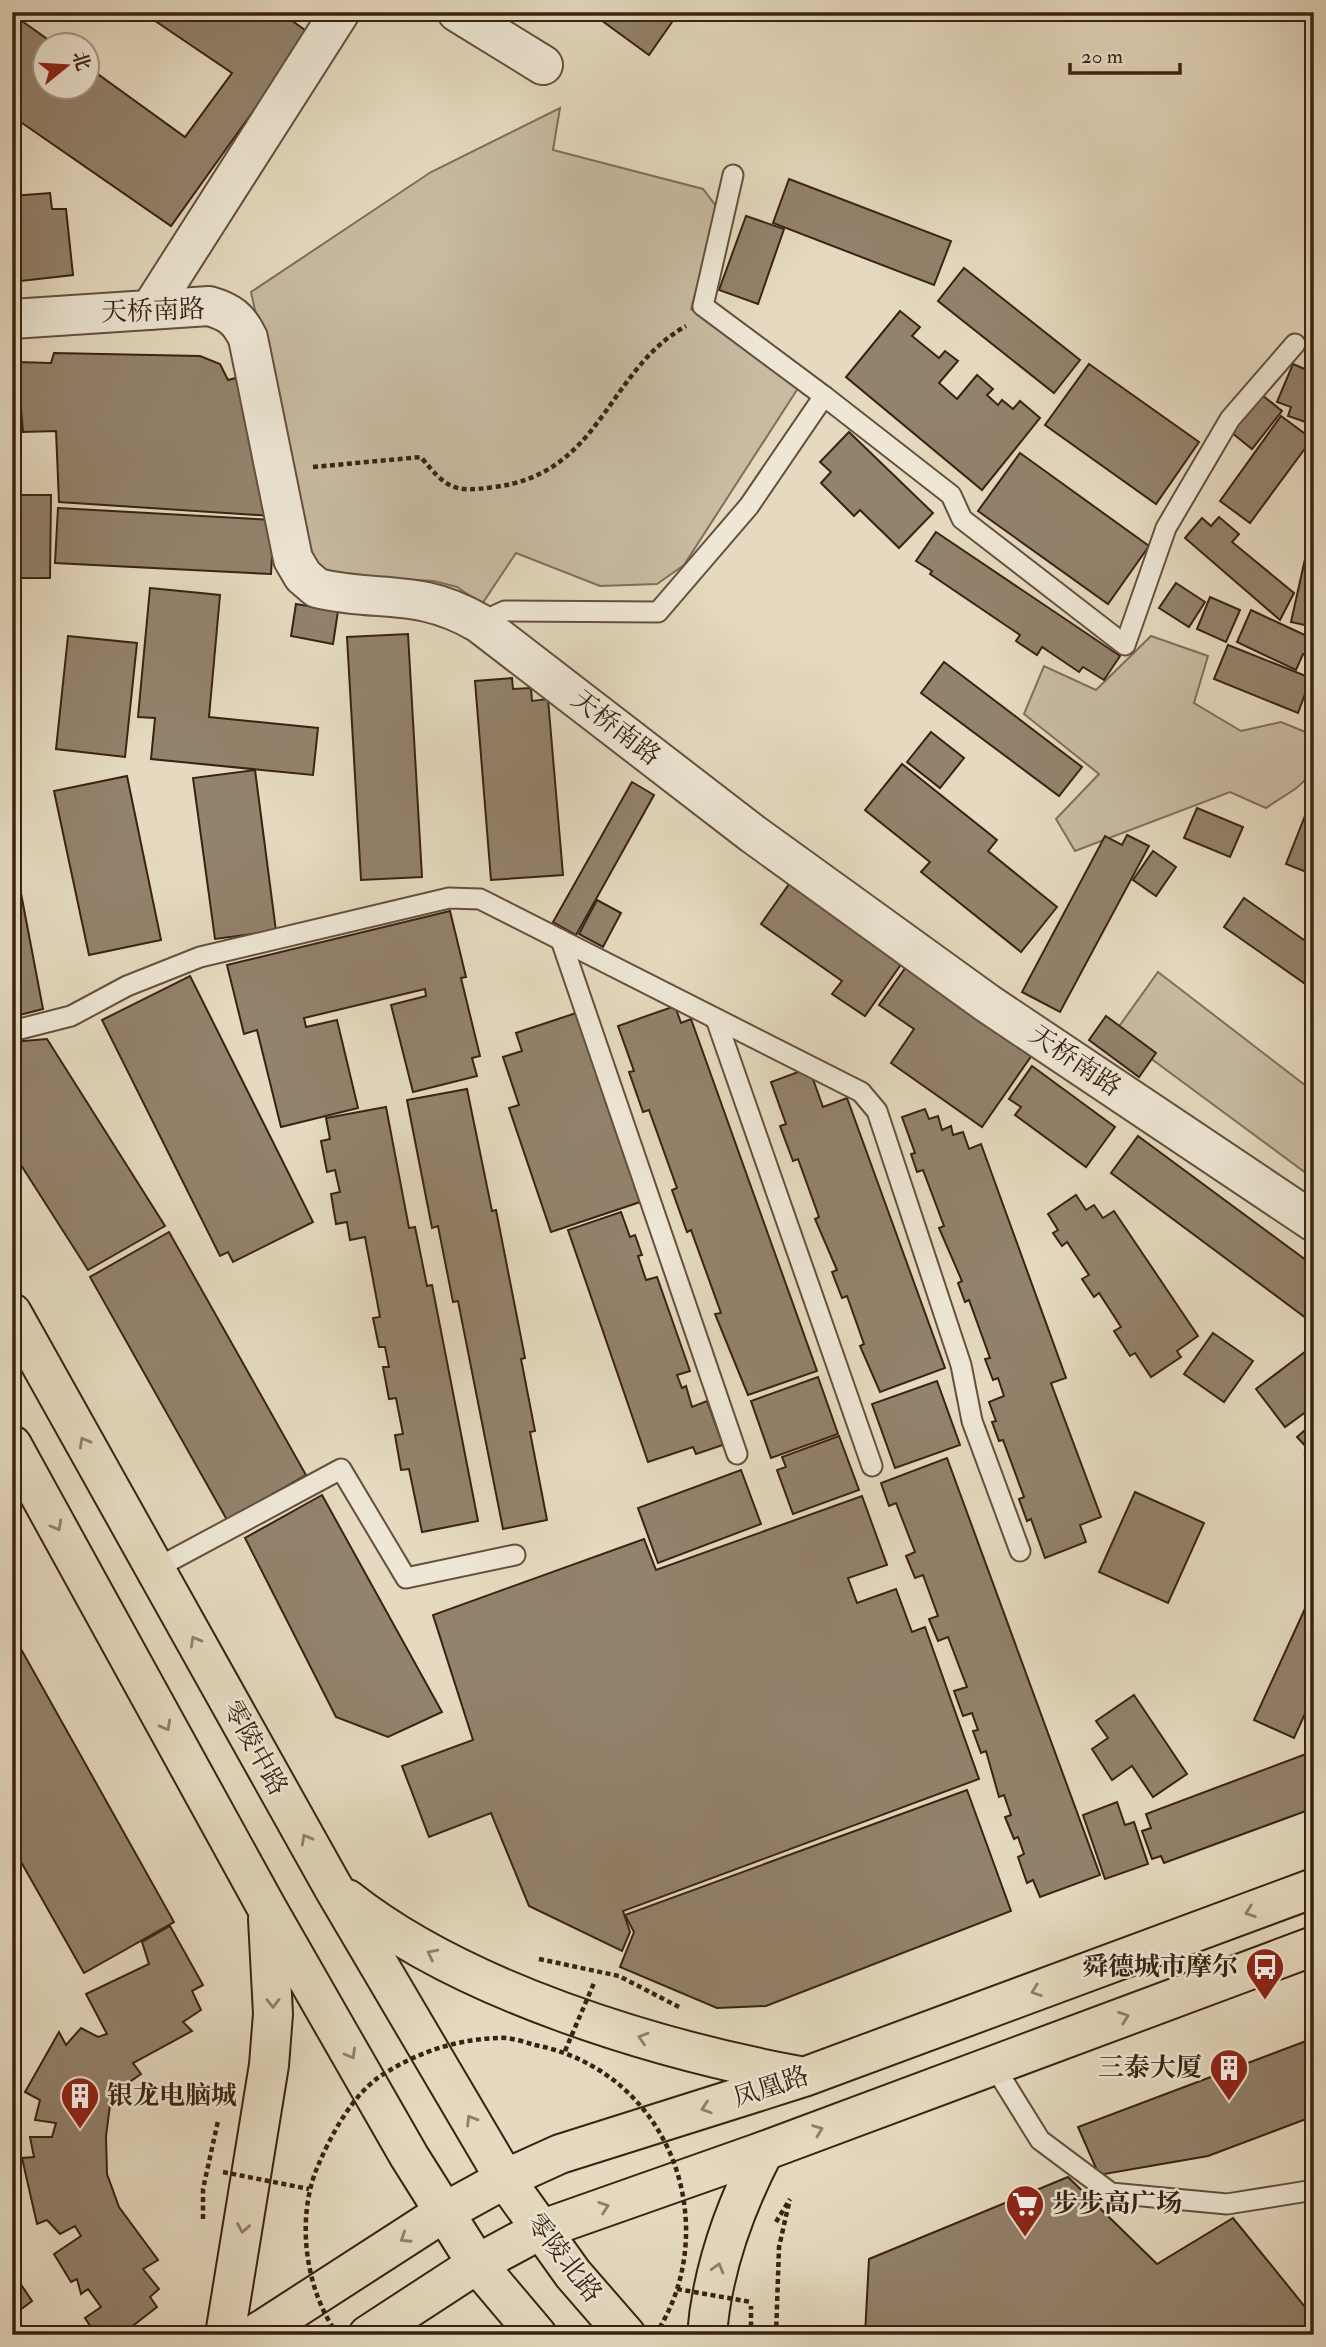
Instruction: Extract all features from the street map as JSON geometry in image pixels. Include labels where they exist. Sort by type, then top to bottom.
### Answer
[{"type":"main road","name":"零陵中路","points":[[12,1313],[333,1887],[505,2179]]},
{"type":"main road","points":[[12,1445],[268,1910],[443,2213],[477,2263],[537,2335]]},
{"type":"main road","points":[[333,1887],[374,1921],[415,1946],[511,1990],[685,2051],[804,2077]]},
{"type":"main road","name":"凤凰路","points":[[254,2335],[443,2213],[505,2179],[560,2154],[804,2077],[1314,1888]]},
{"type":"main road","points":[[225,2335],[259,2137],[268,2065],[273,2014],[268,1910]]},
{"type":"main road","name":"凤凰路","points":[[368,2335],[477,2263],[540,2230],[764,2151],[1314,1946]]},
{"type":"main road","points":[[707,2335],[713,2283],[726,2238],[743,2191],[764,2151]]},
{"type":"main road","name":"零陵北路","points":[[505,2179],[573,2274],[626,2335]]},
{"type":"street","points":[[150,310],[340,12]]},
{"type":"street","points":[[457,12],[544,65]]},
{"type":"street","name":"天桥南路","points":[[12,319],[209,306],[228,312],[241,323],[248,338],[293,559],[303,576],[317,588],[424,599],[453,608],[479,622],[752,834],[987,1003],[1314,1222]]},
{"type":"lane","points":[[733,175],[703,306],[951,495],[962,519],[1125,645],[1166,528],[1230,419],[1295,344]]},
{"type":"lane","points":[[479,622],[505,611],[658,612],[749,506],[824,396]]},
{"type":"lane","points":[[12,1031],[71,1016],[127,986],[200,957],[449,898],[480,899],[861,1092],[877,1111],[961,1365],[972,1421],[1020,1550]]},
{"type":"lane","points":[[561,940],[737,1454]]},
{"type":"lane","points":[[716,1019],[872,1466]]},
{"type":"lane","points":[[155,1569],[341,1469],[406,1578],[515,1555]]},
{"type":"lane","points":[[994,2066],[1040,2140],[1111,2193],[1227,2204],[1314,2190]]},
{"type":"path","points":[[275,471],[421,457],[442,482],[468,491],[500,487],[547,471],[573,454],[648,357],[672,334],[711,312]]},
{"type":"path","points":[[531,1958],[619,1976],[687,2011]]},
{"type":"path","points":[[565,2051],[594,1983]]},
{"type":"path","points":[[338,2335],[326,2318],[307,2255],[309,2189],[334,2128],[377,2078],[436,2047],[501,2038],[565,2051],[622,2084],[663,2136],[685,2193],[686,2254],[670,2313],[655,2335]]},
{"type":"path","points":[[223,2172],[309,2189]]},
{"type":"path","points":[[769,2235],[790,2199],[779,2247],[776,2335]]},
{"type":"path","points":[[677,2289],[751,2302]]},
{"type":"path","points":[[751,2335],[753,2291]]},
{"type":"shaded area","points":[[560,108],[553,150],[703,189],[719,210],[691,309],[802,382],[684,565],[657,584],[600,586],[516,553],[482,604],[457,587],[434,581],[334,575],[317,564],[306,544],[251,292],[431,172]]},
{"type":"shaded area","points":[[1151,636],[1208,656],[1194,703],[1241,731],[1281,722],[1313,735],[1314,751],[1310,773],[1298,787],[1266,808],[1230,792],[1075,851],[1056,819],[1099,774],[1024,714],[1044,666],[1096,690]]},
{"type":"shaded area","points":[[1158,972],[1314,1092],[1314,1179],[1115,1032]]},
{"type":"building","points":[[142,12],[280,12],[309,33],[171,226],[12,116],[12,14],[37,32],[32,32],[32,102],[102,102],[102,77],[185,137],[232,73]]},
{"type":"building","points":[[590,12],[679,12],[649,55]]},
{"type":"building","points":[[789,179],[951,241],[934,285],[773,223]]},
{"type":"building","points":[[50,193],[52,209],[66,209],[73,275],[12,282],[12,196]]},
{"type":"building","points":[[746,216],[784,229],[758,304],[719,290]]},
{"type":"building","points":[[964,268],[1080,360],[1054,393],[938,301]]},
{"type":"building","points":[[900,311],[920,327],[912,336],[939,358],[945,351],[958,361],[939,383],[957,399],[977,375],[993,389],[987,395],[998,405],[1002,400],[1013,409],[1020,401],[1040,418],[982,490],[846,377]]},
{"type":"building","points":[[54,353],[200,356],[220,364],[228,380],[243,376],[272,516],[59,502],[56,431],[23,432],[17,362],[51,363]]},
{"type":"building","points":[[1089,364],[1199,442],[1156,504],[1045,425]]},
{"type":"building","points":[[1293,364],[1314,373],[1314,425],[1288,416],[1291,407],[1277,402]]},
{"type":"building","points":[[14,371],[21,482],[12,482]]},
{"type":"building","points":[[1262,395],[1282,411],[1252,449],[1231,432]]},
{"type":"building","points":[[1281,416],[1312,439],[1250,523],[1220,501]]},
{"type":"building","points":[[849,432],[933,513],[899,548],[860,510],[854,516],[821,483],[831,472],[820,462]]},
{"type":"building","points":[[1020,453],[1149,546],[1108,604],[978,511]]},
{"type":"building","points":[[12,495],[51,495],[50,578],[12,578]]},
{"type":"building","points":[[58,508],[274,520],[271,574],[55,563]]},
{"type":"building","points":[[1219,517],[1239,534],[1232,542],[1294,593],[1280,620],[1185,538],[1202,518],[1211,526]]},
{"type":"building","points":[[936,532],[1120,656],[1104,680],[1083,667],[1079,672],[1042,647],[1037,655],[1016,641],[1020,635],[930,574],[932,571],[916,561]]},
{"type":"building","points":[[1305,559],[1314,561],[1314,627],[1291,622]]},
{"type":"building","points":[[1176,583],[1205,602],[1189,627],[1159,608]]},
{"type":"building","points":[[150,588],[220,595],[209,717],[318,728],[313,775],[151,759],[155,718],[138,717]]},
{"type":"building","points":[[1210,597],[1240,610],[1226,642],[1197,629]]},
{"type":"building","points":[[296,604],[338,611],[333,644],[291,636]]},
{"type":"building","points":[[1251,610],[1309,637],[1314,632],[1314,659],[1303,654],[1296,670],[1237,642]]},
{"type":"building","points":[[408,634],[422,877],[361,880],[347,637]]},
{"type":"building","points":[[68,636],[137,643],[125,757],[56,749]]},
{"type":"building","points":[[1228,645],[1311,678],[1298,713],[1214,679]]},
{"type":"building","points":[[944,662],[1082,767],[1059,796],[921,693]]},
{"type":"building","points":[[512,678],[513,689],[531,688],[532,701],[548,699],[563,875],[491,880],[475,681]]},
{"type":"building","points":[[931,732],[964,758],[940,788],[907,762]]},
{"type":"building","points":[[902,764],[997,840],[988,851],[1057,907],[1021,952],[921,872],[930,862],[865,810]]},
{"type":"building","points":[[255,770],[276,931],[215,939],[193,778]]},
{"type":"building","points":[[127,776],[161,940],[89,955],[54,791]]},
{"type":"building","points":[[632,782],[654,795],[576,935],[553,922]]},
{"type":"building","points":[[1314,793],[1314,875],[1286,864]]},
{"type":"building","points":[[1197,808],[1243,827],[1230,857],[1184,838]]},
{"type":"building","points":[[1127,835],[1149,846],[1060,1012],[1022,992],[1105,836],[1122,845]]},
{"type":"building","points":[[12,846],[43,1009],[12,1017]]},
{"type":"building","points":[[1153,851],[1176,867],[1156,896],[1133,880]]},
{"type":"building","points":[[792,880],[904,960],[865,1016],[832,994],[842,981],[761,924]]},
{"type":"building","points":[[1244,898],[1314,947],[1314,990],[1224,927]]},
{"type":"building","points":[[597,900],[621,913],[603,947],[579,934]]},
{"type":"building","points":[[450,911],[466,977],[461,978],[480,1056],[472,1058],[477,1076],[413,1092],[391,1005],[426,996],[425,989],[304,1018],[306,1027],[337,1020],[358,1108],[281,1127],[257,1030],[244,1034],[227,965]]},
{"type":"building","points":[[906,967],[1032,1055],[982,1127],[891,1063],[914,1029],[879,1005]]},
{"type":"building","points":[[190,976],[313,1222],[233,1262],[228,1252],[220,1256],[102,1020]]},
{"type":"building","points":[[675,1006],[681,1023],[691,1019],[817,1371],[748,1395],[715,1314],[721,1313],[691,1230],[687,1232],[672,1190],[677,1188],[649,1110],[643,1112],[629,1072],[634,1071],[618,1026]]},
{"type":"building","points":[[576,1013],[640,1202],[551,1232],[509,1108],[519,1105],[503,1057],[522,1051],[516,1033]]},
{"type":"building","points":[[1106,1016],[1156,1053],[1139,1077],[1089,1040]]},
{"type":"building","points":[[47,1039],[165,1226],[88,1270],[12,1151],[12,1042]]},
{"type":"building","points":[[1032,1066],[1115,1127],[1086,1167],[1015,1115],[1021,1107],[1009,1099]]},
{"type":"building","points":[[809,1068],[823,1107],[847,1098],[945,1368],[880,1392],[860,1346],[864,1344],[847,1296],[842,1298],[832,1272],[837,1270],[815,1219],[819,1217],[798,1159],[793,1161],[780,1126],[786,1124],[771,1082]]},
{"type":"building","points":[[467,1089],[492,1211],[496,1210],[525,1358],[521,1359],[535,1431],[530,1432],[547,1520],[503,1529],[458,1301],[453,1302],[438,1226],[432,1228],[407,1100]]},
{"type":"building","points":[[386,1107],[409,1228],[415,1227],[427,1286],[432,1285],[478,1521],[422,1532],[409,1469],[401,1470],[395,1435],[403,1434],[396,1398],[389,1399],[383,1367],[389,1367],[385,1347],[379,1347],[373,1318],[380,1317],[365,1237],[350,1240],[347,1222],[336,1224],[331,1194],[340,1192],[335,1170],[327,1172],[321,1141],[330,1139],[326,1118]]},
{"type":"building","points":[[925,1109],[929,1119],[938,1116],[942,1130],[951,1126],[953,1135],[963,1132],[969,1149],[981,1144],[1066,1378],[1051,1383],[1101,1517],[1080,1525],[1086,1542],[1045,1558],[1031,1519],[1027,1521],[1019,1499],[1024,1497],[1003,1440],[999,1441],[992,1422],[996,1421],[989,1402],[1004,1396],[998,1378],[993,1380],[985,1359],[990,1358],[969,1300],[965,1302],[958,1283],[962,1281],[939,1228],[944,1226],[923,1170],[917,1172],[911,1154],[915,1153],[902,1117]]},
{"type":"building","points":[[1138,1136],[1314,1266],[1314,1316],[1310,1321],[1111,1173]]},
{"type":"building","points":[[1076,1195],[1086,1210],[1094,1205],[1103,1218],[1114,1211],[1198,1336],[1177,1351],[1181,1357],[1151,1377],[1135,1353],[1130,1356],[1114,1331],[1121,1327],[1099,1293],[1094,1297],[1082,1279],[1089,1275],[1067,1242],[1062,1246],[1053,1233],[1058,1230],[1048,1214]]},
{"type":"building","points":[[621,1212],[630,1237],[635,1235],[646,1280],[657,1277],[690,1371],[677,1375],[682,1388],[686,1386],[692,1407],[707,1401],[723,1445],[696,1454],[693,1447],[648,1462],[568,1230]]},
{"type":"building","points":[[169,1232],[306,1475],[227,1520],[90,1277]]},
{"type":"building","points":[[1213,1333],[1253,1361],[1224,1402],[1184,1374]]},
{"type":"building","points":[[1314,1345],[1314,1406],[1285,1427],[1256,1389]]},
{"type":"building","points":[[818,1377],[838,1434],[771,1458],[751,1401]]},
{"type":"building","points":[[937,1381],[960,1445],[895,1468],[872,1404]]},
{"type":"building","points":[[1314,1422],[1314,1464],[1305,1455],[1310,1451],[1297,1437]]},
{"type":"building","points":[[839,1436],[859,1490],[793,1514],[777,1470],[786,1467],[782,1457]]},
{"type":"building","points":[[947,1458],[1100,1875],[1040,1897],[1033,1880],[1027,1883],[1018,1857],[1024,1854],[1018,1837],[1014,1839],[1005,1817],[1011,1815],[1004,1795],[999,1797],[986,1751],[981,1753],[973,1731],[978,1730],[972,1713],[963,1716],[954,1691],[967,1687],[948,1637],[938,1641],[929,1619],[938,1616],[923,1575],[915,1578],[906,1556],[915,1552],[896,1503],[889,1506],[881,1483]]},
{"type":"building","points":[[741,1470],[761,1524],[658,1563],[638,1508]]},
{"type":"building","points":[[1135,1492],[1204,1523],[1168,1603],[1099,1572]]},
{"type":"building","points":[[322,1495],[442,1712],[388,1737],[336,1717],[245,1538]]},
{"type":"building","points":[[862,1496],[887,1565],[848,1578],[857,1603],[896,1589],[912,1632],[925,1627],[979,1779],[623,1911],[630,1932],[622,1951],[529,1906],[491,1813],[429,1837],[402,1766],[473,1740],[433,1615],[644,1539],[656,1570]]},
{"type":"building","points":[[1314,1589],[1314,1694],[1294,1738],[1254,1720]]},
{"type":"building","points":[[12,1633],[174,1922],[84,1973],[12,1846]]},
{"type":"building","points":[[1134,1695],[1187,1774],[1153,1797],[1132,1766],[1112,1780],[1092,1749],[1108,1738],[1096,1721]]},
{"type":"building","points":[[1314,1751],[1314,1808],[1164,1863],[1161,1856],[1152,1859],[1142,1831],[1151,1828],[1146,1814]]},
{"type":"building","points":[[967,1790],[1011,1911],[766,2006],[717,2008],[620,1967],[634,1932],[625,1915]]},
{"type":"building","points":[[1117,1802],[1125,1825],[1134,1822],[1148,1864],[1105,1879],[1083,1815]]},
{"type":"building","name":"银龙电脑城","points":[[170,1926],[203,1985],[192,1991],[201,2010],[183,2022],[192,2031],[133,2063],[141,2074],[124,2086],[110,2105],[106,2136],[107,2174],[119,2207],[158,2260],[143,2269],[159,2289],[150,2297],[157,2307],[121,2335],[96,2335],[85,2318],[101,2307],[88,2289],[81,2294],[77,2279],[71,2282],[54,2254],[81,2236],[75,2226],[60,2234],[47,2220],[37,2224],[22,2158],[34,2157],[30,2137],[52,2137],[56,2123],[35,2120],[40,2100],[25,2092],[59,2032],[66,2045],[81,2028],[98,2037],[107,2034],[86,1994],[149,1964],[142,1942]]},
{"type":"building","name":"三泰大厦","points":[[1314,2038],[1314,2116],[1208,2156],[1099,2175],[1078,2127]]},
{"type":"building","name":"步步高广场","points":[[1068,2177],[1157,2264],[1233,2218],[1314,2318],[1314,2335],[865,2335],[869,2259]]},
{"type":"building","points":[[12,2271],[32,2301],[12,2316]]},
{"type":"place","name":"舜德城市摩尔","points":[[1265,2001]]},
{"type":"place","name":"三泰大厦","points":[[1229,2102]]},
{"type":"place","name":"银龙电脑城","points":[[80,2130]]},
{"type":"place","name":"步步高广场","points":[[1025,2238]]}]
